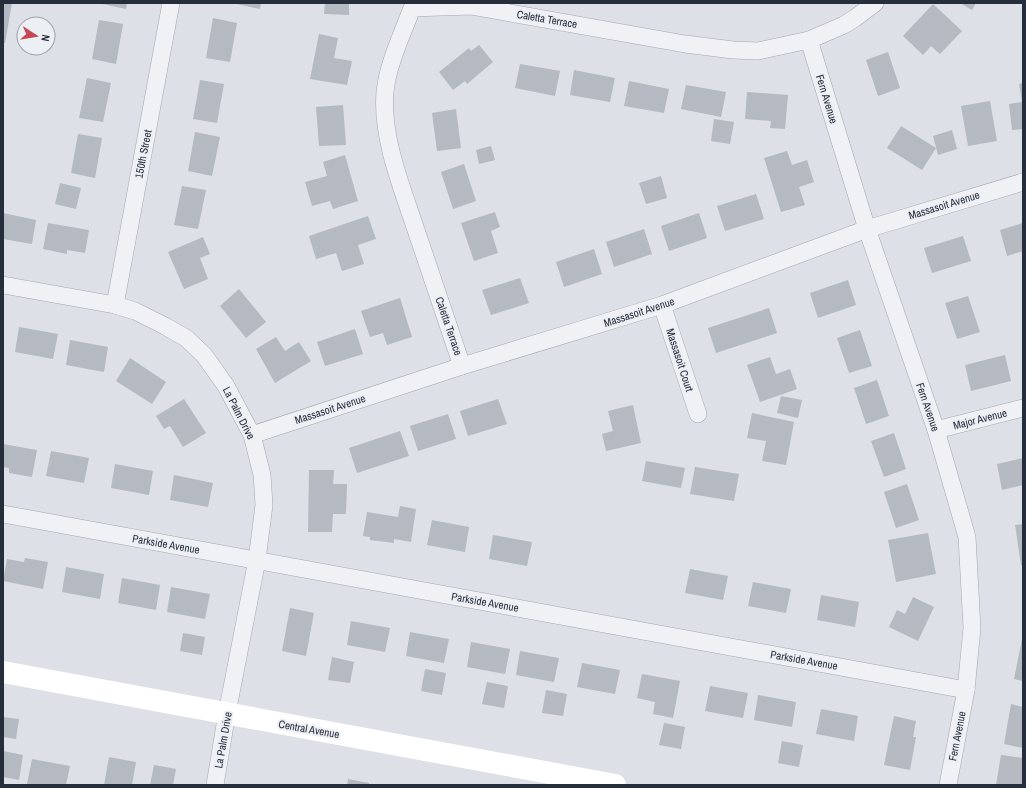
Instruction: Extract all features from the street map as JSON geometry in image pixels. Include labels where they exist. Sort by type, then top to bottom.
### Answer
[{"type":"street","name":"150th Street","points":[[115,305],[171,3]]},
{"type":"street","name":"Caletta Terrace","points":[[462,366],[391,152],[385,105],[387,77],[412,8],[471,6],[685,44],[733,50],[758,51],[809,40],[844,25],[875,3]]},
{"type":"street","name":"Fern Avenue","points":[[809,40],[867,229],[936,430],[967,537],[972,628],[966,690],[948,785]]},
{"type":"street","name":"Massasoit Avenue","points":[[252,435],[462,366],[662,305],[867,229],[1023,182]]},
{"type":"street","name":"La Palm Drive","points":[[3,285],[115,305],[135,311],[186,338],[204,355],[226,386],[252,435],[262,475],[264,505],[257,560],[227,713],[215,785]]},
{"type":"street","name":"Massasoit Court","points":[[662,305],[698,414]]},
{"type":"street","name":"Major Avenue","points":[[936,430],[1023,408]]},
{"type":"street","name":"Parkside Avenue","points":[[3,514],[966,690]]},
{"type":"street","name":"Central Avenue","points":[[3,672],[615,785]]},
{"type":"building","points":[[3,3],[12,3],[5,43],[3,43]]},
{"type":"building","points":[[102,3],[127,3],[126,9]]},
{"type":"building","points":[[232,3],[261,3],[260,9]]},
{"type":"building","points":[[325,3],[349,3],[349,15],[324,14]]},
{"type":"building","points":[[960,3],[976,3],[972,10]]},
{"type":"building","points":[[933,4],[962,31],[940,54],[931,46],[923,55],[903,36]]},
{"type":"building","points":[[213,18],[237,23],[230,62],[206,58]]},
{"type":"building","points":[[99,20],[123,24],[116,64],[92,59]]},
{"type":"building","points":[[319,34],[338,38],[334,58],[352,61],[347,85],[310,79]]},
{"type":"building","points":[[479,45],[493,62],[467,84],[465,81],[453,90],[439,72],[469,48],[471,51]]},
{"type":"building","points":[[888,52],[900,88],[878,96],[866,60]]},
{"type":"building","points":[[520,64],[560,71],[555,96],[515,88]]},
{"type":"building","points":[[574,70],[615,78],[610,102],[570,95]]},
{"type":"building","points":[[87,78],[111,83],[103,122],[79,118]]},
{"type":"building","points":[[200,80],[224,84],[217,123],[193,119]]},
{"type":"building","points":[[629,81],[669,89],[664,113],[624,106]]},
{"type":"building","points":[[1023,83],[1023,129],[1012,130],[1009,104],[1022,102],[1019,84]]},
{"type":"building","points":[[686,85],[726,92],[721,117],[681,109]]},
{"type":"building","points":[[747,92],[788,95],[785,129],[770,128],[771,121],[745,119]]},
{"type":"building","points":[[990,101],[997,141],[968,146],[961,106]]},
{"type":"building","points":[[343,105],[346,145],[319,146],[316,107]]},
{"type":"building","points":[[456,109],[461,148],[437,151],[432,113]]},
{"type":"building","points":[[714,119],[734,122],[730,144],[711,141]]},
{"type":"building","points":[[901,126],[936,148],[922,170],[887,148]]},
{"type":"building","points":[[952,130],[957,149],[938,155],[933,136]]},
{"type":"building","points":[[195,132],[220,137],[212,176],[188,171]]},
{"type":"building","points":[[78,134],[102,138],[95,178],[71,173]]},
{"type":"building","points":[[491,146],[495,160],[479,164],[476,150]]},
{"type":"building","points":[[787,151],[792,165],[807,160],[814,182],[799,187],[805,205],[781,212],[764,158]]},
{"type":"building","points":[[345,155],[358,201],[333,209],[330,201],[312,206],[305,182],[327,176],[323,162]]},
{"type":"building","points":[[464,164],[476,201],[453,209],[441,172]]},
{"type":"building","points":[[661,176],[667,198],[646,204],[639,183]]},
{"type":"building","points":[[60,183],[81,188],[76,209],[55,204]]},
{"type":"building","points":[[182,186],[206,190],[198,229],[174,225]]},
{"type":"building","points":[[756,194],[764,219],[725,231],[717,206]]},
{"type":"building","points":[[495,212],[500,227],[491,231],[498,253],[474,261],[461,223]]},
{"type":"building","points":[[3,213],[36,220],[32,244],[3,239]]},
{"type":"building","points":[[699,213],[707,238],[669,251],[661,226]]},
{"type":"building","points":[[368,216],[376,239],[358,245],[364,264],[342,271],[336,253],[316,259],[309,236]]},
{"type":"building","points":[[48,223],[89,230],[85,253],[67,250],[67,254],[43,249]]},
{"type":"building","points":[[1023,223],[1023,251],[1007,256],[1000,230]]},
{"type":"building","points":[[644,229],[652,254],[614,267],[606,242]]},
{"type":"building","points":[[963,236],[971,261],[932,273],[924,248]]},
{"type":"building","points":[[203,237],[210,254],[200,258],[208,279],[184,289],[168,252]]},
{"type":"building","points":[[594,249],[602,274],[564,287],[556,262]]},
{"type":"building","points":[[520,278],[529,303],[491,315],[482,290]]},
{"type":"building","points":[[848,280],[856,305],[818,318],[810,293]]},
{"type":"building","points":[[239,289],[266,322],[246,338],[220,306]]},
{"type":"building","points":[[968,296],[980,332],[957,339],[945,303]]},
{"type":"building","points":[[400,298],[412,337],[387,345],[383,333],[370,337],[361,311]]},
{"type":"building","points":[[769,308],[777,333],[716,353],[708,328]]},
{"type":"building","points":[[19,327],[58,334],[53,359],[15,352]]},
{"type":"building","points":[[355,329],[363,354],[325,366],[317,342]]},
{"type":"building","points":[[860,330],[872,366],[849,373],[837,338]]},
{"type":"building","points":[[276,337],[285,351],[299,342],[311,361],[275,383],[256,349]]},
{"type":"building","points":[[70,340],[108,347],[104,372],[66,365]]},
{"type":"building","points":[[1005,355],[1011,381],[971,391],[965,365]]},
{"type":"building","points":[[770,357],[776,374],[790,369],[797,389],[760,402],[747,365]]},
{"type":"building","points":[[130,358],[166,382],[152,404],[116,381]]},
{"type":"building","points":[[877,380],[889,416],[866,424],[854,388]]},
{"type":"building","points":[[781,396],[802,400],[798,418],[777,413]]},
{"type":"building","points":[[184,399],[206,433],[183,447],[170,426],[164,429],[156,416]]},
{"type":"building","points":[[498,399],[507,424],[468,436],[460,411]]},
{"type":"building","points":[[633,405],[641,443],[606,451],[602,434],[613,431],[608,411]]},
{"type":"building","points":[[752,413],[794,422],[786,465],[762,461],[766,441],[747,438]]},
{"type":"building","points":[[448,414],[456,439],[418,451],[410,426]]},
{"type":"building","points":[[400,431],[409,456],[357,473],[349,448]]},
{"type":"building","points":[[894,433],[906,469],[884,477],[871,441]]},
{"type":"building","points":[[3,444],[37,450],[32,477],[9,473],[9,468],[3,467]]},
{"type":"building","points":[[51,451],[89,458],[84,483],[46,476]]},
{"type":"building","points":[[1023,458],[1023,485],[1002,490],[997,464]]},
{"type":"building","points":[[646,461],[685,468],[681,488],[642,481]]},
{"type":"building","points":[[115,464],[153,471],[149,495],[111,488]]},
{"type":"building","points":[[695,467],[739,474],[734,501],[690,494]]},
{"type":"building","points":[[309,470],[334,470],[333,484],[347,484],[346,514],[333,514],[332,532],[308,532]]},
{"type":"building","points":[[174,475],[213,483],[208,507],[170,500]]},
{"type":"building","points":[[907,484],[919,520],[896,528],[884,492]]},
{"type":"building","points":[[400,506],[416,509],[411,542],[394,539],[394,543],[370,540],[370,537],[363,536],[367,512],[398,517]]},
{"type":"building","points":[[432,520],[469,527],[465,552],[427,545]]},
{"type":"building","points":[[1023,524],[1023,565],[1021,565],[1015,525]]},
{"type":"building","points":[[928,533],[936,574],[896,582],[888,540]]},
{"type":"building","points":[[493,535],[532,542],[527,566],[489,559]]},
{"type":"building","points":[[25,558],[48,562],[43,589],[3,581],[7,559],[24,562]]},
{"type":"building","points":[[66,567],[104,574],[100,599],[62,592]]},
{"type":"building","points":[[690,569],[728,576],[723,600],[685,593]]},
{"type":"building","points":[[122,578],[160,585],[156,610],[118,603]]},
{"type":"building","points":[[753,582],[791,589],[786,613],[748,606]]},
{"type":"building","points":[[171,587],[210,594],[205,619],[167,612]]},
{"type":"building","points":[[821,595],[859,602],[855,627],[817,620]]},
{"type":"building","points":[[913,597],[934,607],[918,641],[889,627],[897,610],[905,614]]},
{"type":"building","points":[[290,608],[314,613],[306,656],[282,651]]},
{"type":"building","points":[[351,621],[390,628],[385,652],[347,645]]},
{"type":"building","points":[[410,632],[449,639],[444,663],[406,656]]},
{"type":"building","points":[[183,633],[205,637],[202,655],[180,651]]},
{"type":"building","points":[[1022,639],[1023,640],[1023,681],[1014,679]]},
{"type":"building","points":[[471,642],[510,649],[505,674],[467,667]]},
{"type":"building","points":[[520,651],[559,658],[554,682],[516,675]]},
{"type":"building","points":[[332,657],[354,662],[350,683],[328,680]]},
{"type":"building","points":[[582,663],[620,670],[615,694],[577,687]]},
{"type":"building","points":[[425,669],[446,673],[442,695],[421,691]]},
{"type":"building","points":[[642,674],[680,681],[673,718],[653,714],[655,702],[637,698]]},
{"type":"building","points":[[487,682],[508,686],[504,708],[482,704]]},
{"type":"building","points":[[710,686],[748,693],[743,718],[705,711]]},
{"type":"building","points":[[546,690],[567,694],[563,716],[542,713]]},
{"type":"building","points":[[758,695],[796,702],[792,727],[754,720]]},
{"type":"building","points":[[1011,704],[1023,707],[1023,748],[1004,744]]},
{"type":"building","points":[[821,709],[858,716],[854,741],[816,734]]},
{"type":"building","points":[[894,716],[916,721],[913,737],[916,737],[910,770],[884,765]]},
{"type":"building","points":[[3,717],[19,719],[16,739],[3,737]]},
{"type":"building","points":[[664,723],[685,727],[681,749],[659,745]]},
{"type":"building","points":[[782,741],[803,745],[799,767],[778,763]]},
{"type":"building","points":[[3,751],[23,755],[19,780],[3,777]]},
{"type":"building","points":[[1001,755],[1023,758],[1023,785],[996,785]]},
{"type":"building","points":[[109,757],[136,762],[132,785],[104,785]]},
{"type":"building","points":[[32,759],[70,766],[66,785],[27,784]]},
{"type":"building","points":[[154,765],[176,769],[173,785],[150,785]]},
{"type":"building","points":[[348,779],[369,783],[369,785],[347,785]]}]
